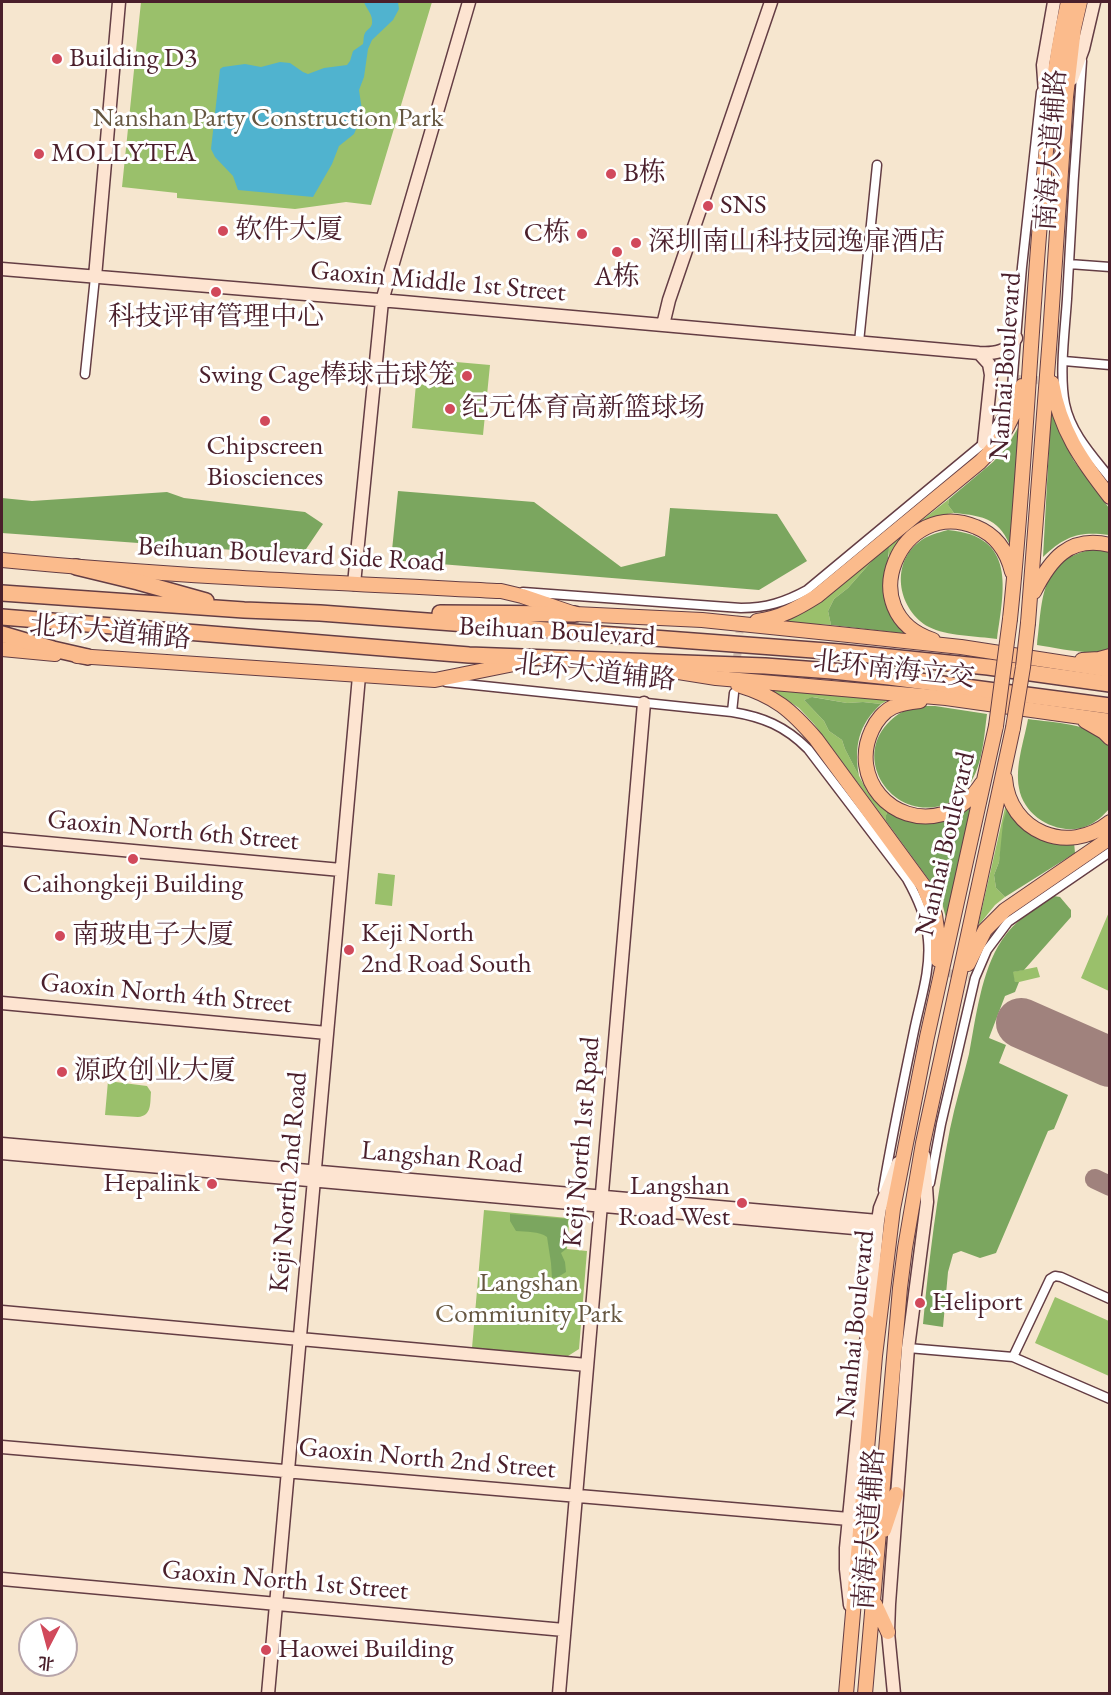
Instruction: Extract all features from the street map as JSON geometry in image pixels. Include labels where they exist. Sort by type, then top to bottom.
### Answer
[{"type":"highway","points":[[76,567],[244,610]]},
{"type":"highway","name":"Beihuan Boulevard","points":[[2,593],[320,613],[840,652],[988,666],[1110,684]]},
{"type":"highway","points":[[320,613],[575,614]]},
{"type":"highway","name":"Beihuan Boulevard","points":[[2,617],[469,655],[765,666],[878,675],[1110,706]]},
{"type":"highway","points":[[2,634],[88,657]]},
{"type":"main road","name":"Nanhai Boulevard","points":[[846,1694],[875,1356],[887,1249],[903,1150],[996,726],[1014,587],[1031,334],[1048,130],[1057,59],[1068,2]]},
{"type":"main road","name":"Nanhai Boulevard","points":[[865,1694],[900,1288],[907,1237],[923,1143],[1020,690],[1031,599],[1066,97],[1074,28],[1080,2]]},
{"type":"main road","points":[[702,620],[773,619],[801,606],[817,596],[980,462],[996,446],[1009,426],[1020,393],[1031,334]]},
{"type":"main road","points":[[1050,336],[1054,398],[1063,425],[1090,472],[1110,497]]},
{"type":"main road","points":[[961,647],[919,634],[910,628],[896,612],[889,592],[891,571],[894,561],[907,542],[925,527],[945,521],[956,521],[979,528],[998,541],[1003,549],[1010,564],[1014,587]]},
{"type":"main road","points":[[1031,599],[1044,572],[1060,554],[1078,545],[1102,543],[1110,545]]},
{"type":"main road","name":"Beihuan Boulevard Side Road","points":[[2,560],[76,567],[501,591],[575,614]]},
{"type":"main road","name":"北环大道辅路","points":[[575,614],[702,620],[961,647],[1110,670]]},
{"type":"main road","name":"北环大道辅路","points":[[2,649],[88,657],[435,680]]},
{"type":"main road","points":[[1051,661],[1100,659],[1110,656]]},
{"type":"main road","points":[[435,680],[549,657]]},
{"type":"main road","name":"北环大道辅路","points":[[613,661],[716,678]]},
{"type":"main road","points":[[716,678],[764,694],[790,710],[816,739],[919,878],[935,915],[938,936],[938,965],[932,1017]]},
{"type":"main road","name":"北环南海立交","points":[[716,678],[946,698],[1066,714]]},
{"type":"main road","points":[[946,698],[903,703],[893,707],[879,718],[866,747],[868,773],[874,786],[882,798],[904,814],[919,817],[933,816],[960,806],[981,786],[987,773]]},
{"type":"main road","points":[[1066,714],[1110,721]]},
{"type":"main road","points":[[1066,714],[1090,723],[1110,738]]},
{"type":"main road","points":[[1005,767],[1009,798],[1017,814],[1040,832],[1054,837],[1087,835],[1110,822]]},
{"type":"main road","points":[[952,1012],[972,953],[993,921],[1005,910],[1110,838]]},
{"type":"main road","points":[[867,1322],[875,1356]]},
{"type":"main road","points":[[877,1552],[896,1494]]},
{"type":"main road","points":[[873,1599],[888,1632]]},
{"type":"street","points":[[85,374],[119,2]]},
{"type":"street","points":[[354,584],[382,301],[468,2]]},
{"type":"street","points":[[663,325],[669,300],[771,2]]},
{"type":"street","points":[[1048,130],[1043,65],[1054,2]]},
{"type":"street","points":[[1066,97],[1083,49],[1094,2]]},
{"type":"street","name":"南海大道辅路","points":[[1083,49],[1064,361],[1060,382],[1065,405],[1078,436],[1110,478]]},
{"type":"street","name":"南海大道辅路","points":[[501,591],[741,612],[766,607],[807,590],[984,444],[1003,416],[1016,379],[1016,338],[1043,65]]},
{"type":"street","points":[[859,342],[877,165]]},
{"type":"street","points":[[1069,264],[1110,267]]},
{"type":"street","name":"Gaoxin Middle 1st Street","points":[[2,269],[979,353],[1004,350],[1016,338]]},
{"type":"street","points":[[979,353],[989,364],[992,375],[984,444]]},
{"type":"street","points":[[1064,361],[1110,365]]},
{"type":"street","name":"Keji North 2nd Road","points":[[268,1694],[359,676]]},
{"type":"street","name":"北环大道辅路","points":[[435,680],[751,715],[768,721],[797,738],[808,749],[900,870],[920,901],[926,920],[930,969],[899,1101],[880,1208]]},
{"type":"street","points":[[732,712],[734,693]]},
{"type":"street","name":"Keji North 1st Rpad","points":[[559,1694],[644,703]]},
{"type":"street","name":"Gaoxin North 6th Street","points":[[2,839],[340,870]]},
{"type":"street","name":"南海大道辅路","points":[[894,1694],[888,1632],[908,1348],[927,1202],[972,978],[987,950],[1008,922],[1110,852]]},
{"type":"street","name":"Gaoxin North 4th Street","points":[[2,1003],[327,1033]]},
{"type":"street","points":[[923,1143],[927,1202]]},
{"type":"street","name":"Langshan Road","points":[[2,1144],[314,1176]]},
{"type":"street","points":[[880,1208],[903,1150]]},
{"type":"street","name":"Langshan Road","points":[[2,1153],[314,1176],[878,1225]]},
{"type":"street","name":"南海大道辅路","points":[[851,1640],[846,1569],[849,1519],[880,1208]]},
{"type":"street","points":[[1013,1357],[1050,1278],[1061,1277],[1110,1299]]},
{"type":"street","points":[[2,1312],[587,1365]]},
{"type":"street","points":[[908,1348],[1013,1357],[1110,1399]]},
{"type":"street","name":"Gaoxin North 2nd Street","points":[[2,1447],[849,1519]]},
{"type":"street","name":"Gaoxin North 1st Street","points":[[2,1579],[564,1630]]},
{"type":"green space","name":"Nanshan Party Construction Park","points":[[141,2],[432,2],[371,205],[346,202],[295,209],[177,198],[177,193],[122,187]]},
{"type":"green space","name":"纪元体育高新篮球场","points":[[445,361],[490,365],[483,435],[412,428],[416,384],[443,386]]},
{"type":"green space","points":[[1051,411],[1074,461],[1109,508],[1109,535],[1089,534],[1073,537],[1058,544],[1043,557]]},
{"type":"green space","points":[[1020,424],[1012,550],[997,525],[983,518],[954,513],[948,505],[949,499],[993,462],[1007,447]]},
{"type":"green space","points":[[398,491],[534,502],[621,567],[665,556],[670,508],[777,514],[807,561],[759,590],[391,560]]},
{"type":"green space","points":[[167,492],[184,498],[305,512],[323,524],[302,555],[2,533],[2,498],[32,501]]},
{"type":"green space","points":[[949,499],[948,505],[954,513],[924,521],[915,527],[900,540],[889,559],[889,546]]},
{"type":"green space","points":[[948,530],[970,534],[986,543],[996,554],[1003,584],[997,639],[953,634],[929,627],[919,620],[905,599],[901,575],[910,552],[919,542],[933,534]]},
{"type":"green space","points":[[889,546],[884,595],[889,610],[909,634],[831,625],[828,611],[834,599],[848,588],[878,554]]},
{"type":"green space","points":[[1095,549],[1109,552],[1109,650],[1083,652],[1037,645],[1043,597],[1054,571],[1063,562],[1077,554]]},
{"type":"green space","points":[[878,554],[848,588],[834,599],[828,611],[831,625],[778,622],[826,596]]},
{"type":"green space","points":[[764,685],[894,697],[881,704],[847,703],[813,697],[804,700],[824,721],[829,731],[842,740],[868,793],[888,811],[886,821],[814,724],[799,708]]},
{"type":"green space","points":[[812,697],[847,703],[881,704],[867,720],[860,737],[857,755],[859,776],[842,740],[829,731],[824,721],[804,700]]},
{"type":"green space","points":[[918,706],[935,706],[987,714],[982,750],[974,777],[959,797],[935,807],[918,807],[890,792],[881,780],[875,765],[875,750],[879,735],[896,716]]},
{"type":"green space","points":[[1028,719],[1083,728],[1102,738],[1109,746],[1109,809],[1093,823],[1077,829],[1055,827],[1036,816],[1022,799],[1018,780],[1019,762]]},
{"type":"green space","points":[[1007,799],[999,862],[994,875],[996,888],[1005,897],[995,905],[978,926]]},
{"type":"green space","points":[[1008,805],[1012,812],[1074,842],[1075,853],[1005,897],[996,888],[994,875],[999,862],[1003,823]]},
{"type":"green space","points":[[973,806],[947,922],[940,895],[886,821],[886,815],[888,811],[920,823],[940,822]]},
{"type":"green space","points":[[378,873],[395,875],[392,906],[375,904]]},
{"type":"green space","points":[[1054,896],[1060,897],[1071,910],[1071,917],[1024,970],[1013,972],[1015,982],[1019,982],[1015,992],[1005,996],[989,1038],[1006,1045],[999,1063],[1068,1095],[1054,1129],[1048,1131],[996,1253],[980,1258],[961,1251],[953,1254],[948,1272],[943,1327],[923,1324],[945,1154],[984,980],[995,952],[1007,933],[1025,915]]},
{"type":"green space","points":[[1109,912],[1109,991],[1081,978]]},
{"type":"green space","points":[[1037,967],[1040,977],[1015,983],[1012,972]]},
{"type":"green space","points":[[108,1081],[147,1086],[151,1092],[148,1112],[138,1117],[105,1115]]},
{"type":"green space","name":"Langshan Commiunity Park","points":[[484,1210],[578,1219],[585,1225],[569,1224],[567,1249],[587,1251],[579,1349],[568,1356],[472,1348]]},
{"type":"green space","points":[[510,1214],[568,1219],[566,1249],[561,1253],[566,1272],[552,1278],[547,1237],[536,1233],[516,1231],[510,1221]]},
{"type":"green space","points":[[1055,1297],[1109,1321],[1109,1376],[1035,1343]]},
{"type":"water","points":[[364,2],[398,2],[399,9],[393,20],[372,40],[359,90],[362,110],[357,127],[354,134],[339,146],[332,164],[313,197],[238,190],[233,176],[215,157],[211,149],[220,69],[245,64],[261,67],[280,62],[290,63],[308,74],[324,68],[347,65],[353,51],[363,44],[365,33],[372,25],[371,16]]},
{"type":"taxiway","points":[[1095,1179],[1110,1186]]},
{"type":"runway","points":[[1021,1023],[1110,1062]]},
{"type":"tunnel","points":[[1018,379],[1050,381]]},
{"type":"tunnel","points":[[736,669],[741,616]]},
{"type":"tunnel","points":[[933,970],[969,977]]},
{"type":"place","name":"Building D3","points":[[57,59]]},
{"type":"place","name":"MOLLYTEA","points":[[39,154]]},
{"type":"place","name":"B栋","points":[[611,174]]},
{"type":"place","name":"SNS","points":[[708,206]]},
{"type":"place","name":"软件大厦","points":[[223,231]]},
{"type":"place","name":"C栋","points":[[582,234]]},
{"type":"place","name":"深圳南山科技园逸扉酒店","points":[[636,243]]},
{"type":"place","name":"A栋","points":[[617,252]]},
{"type":"place","name":"科技评审管理中心","points":[[216,292]]},
{"type":"place","name":"Swing Cage棒球击球笼","points":[[467,376]]},
{"type":"place","name":"纪元体育高新篮球场","points":[[450,409]]},
{"type":"place","name":"Chipscreen Biosciences","points":[[265,421]]},
{"type":"place","name":"Caihongkeji Building","points":[[133,859]]},
{"type":"place","name":"南玻电子大厦","points":[[60,936]]},
{"type":"place","name":"Keji North 2nd Road South","points":[[349,950]]},
{"type":"place","name":"源政创业大厦","points":[[62,1072]]},
{"type":"place","name":"Hepalink","points":[[212,1184]]},
{"type":"place","name":"Langshan Road West","points":[[742,1203]]},
{"type":"place","name":"Heliport","points":[[920,1303]]},
{"type":"place","name":"Haowei Building","points":[[266,1650]]}]
